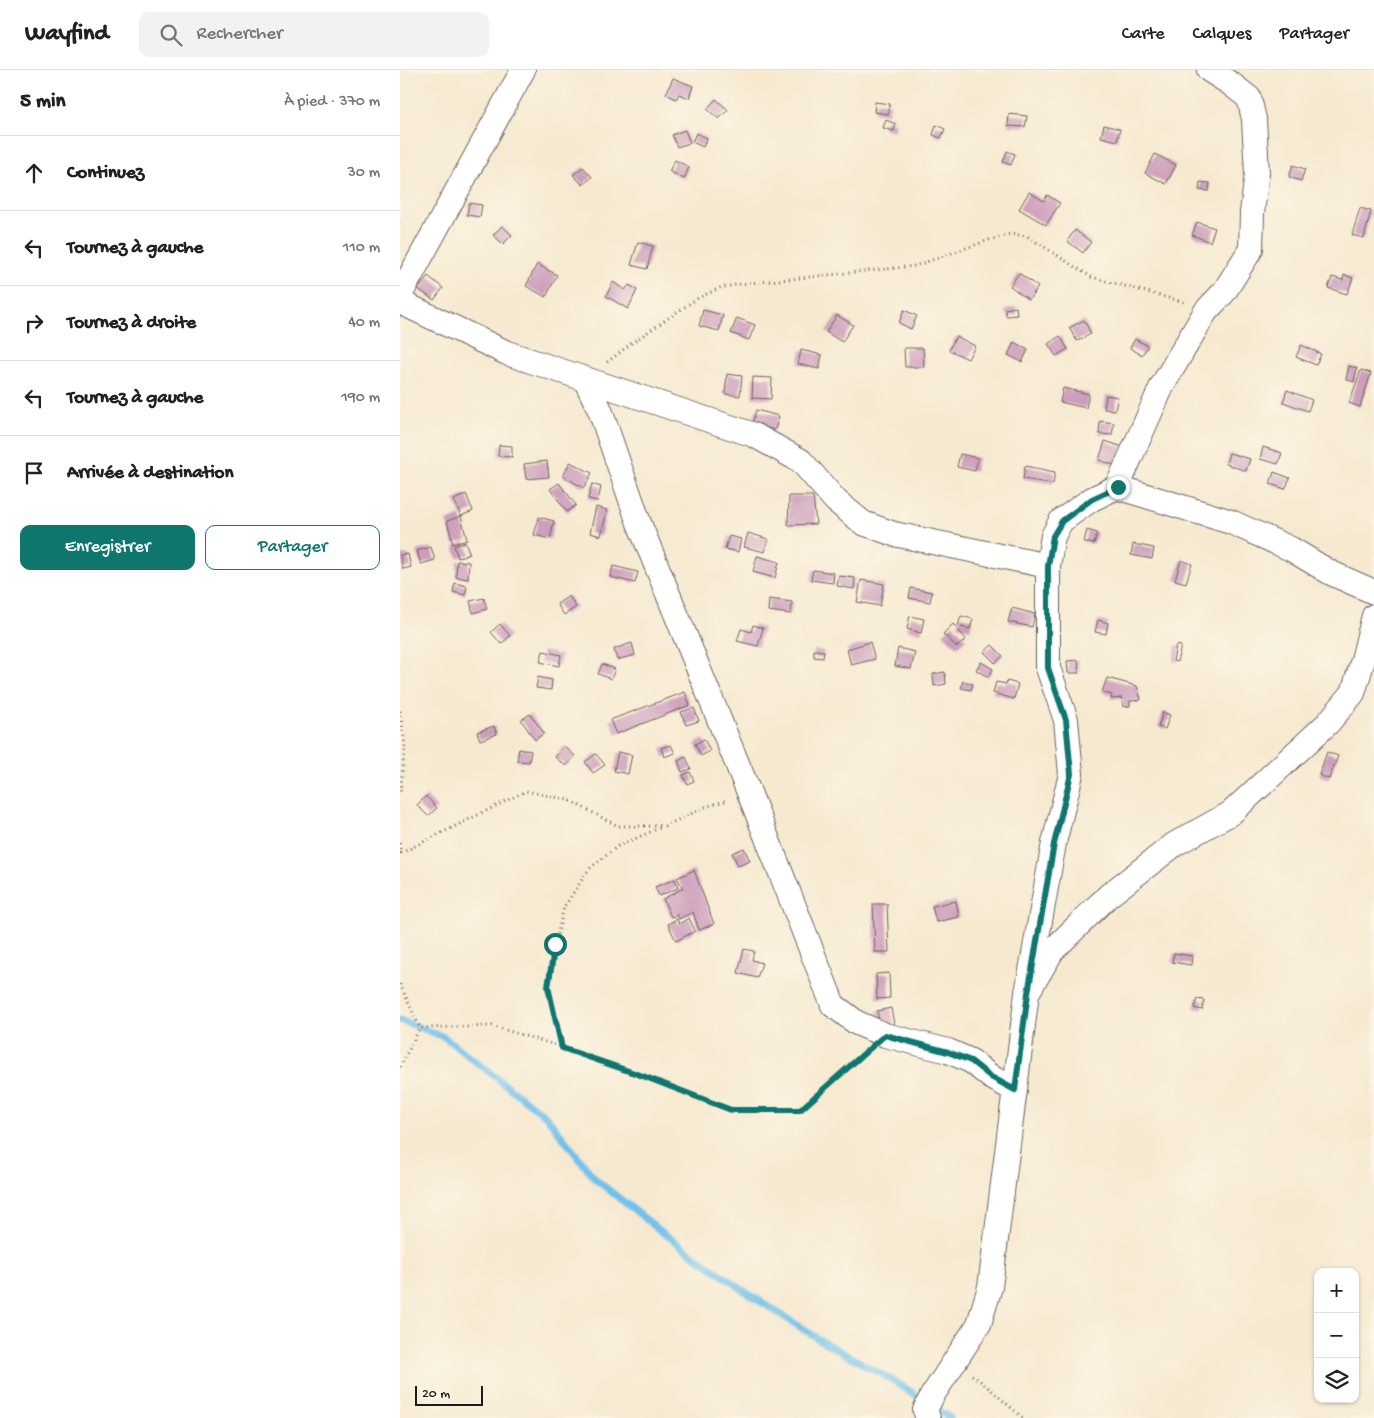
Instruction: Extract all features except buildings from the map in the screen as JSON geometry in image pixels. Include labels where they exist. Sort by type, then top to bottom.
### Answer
[{"type":"street","points":[[400,295],[523,70]]},
{"type":"street","points":[[928,1418],[925,1410],[932,1396],[979,1324],[990,1287],[1028,993],[1054,844],[1071,774],[1066,720],[1048,668],[1048,566],[1053,536],[1062,521],[1092,499],[1118,487],[1162,386],[1206,311],[1224,292],[1252,249],[1252,213],[1256,174],[1254,119],[1249,98],[1209,70]]},
{"type":"street","points":[[400,302],[507,353],[754,435],[802,461],[836,501],[863,523],[894,534],[1048,566]]},
{"type":"street","points":[[585,379],[600,410],[639,523],[750,795],[832,1004],[857,1023],[885,1035],[948,1052],[971,1061],[991,1077],[1015,1090]]},
{"type":"street","points":[[1118,487],[1230,522],[1291,548],[1331,573],[1374,592]]},
{"type":"street","points":[[1028,993],[1052,951],[1108,896],[1175,844],[1232,813],[1328,723],[1353,693],[1374,616]]},
{"type":"path","points":[[585,379],[682,308],[720,288],[741,284],[915,266],[1010,234],[1027,236],[1091,277],[1193,305],[1206,311]]},
{"type":"path","points":[[400,712],[406,745],[400,795]]},
{"type":"path","points":[[400,843],[400,855],[526,791],[569,800],[618,826],[665,826]]},
{"type":"path","points":[[562,1048],[548,987],[555,944],[564,907],[589,869],[618,846],[705,807],[750,795]]},
{"type":"path","points":[[400,984],[420,1028]]},
{"type":"path","points":[[420,1028],[492,1026],[643,1076],[731,1110],[800,1110],[885,1035]]},
{"type":"path","points":[[400,1067],[420,1028]]},
{"type":"path","points":[[954,1361],[983,1383],[1023,1418]]},
{"type":"waterway","points":[[400,1020],[444,1037],[547,1117],[595,1179],[662,1232],[743,1290],[820,1340],[899,1384],[950,1418]]},
{"type":"route","points":[[555,944],[548,987],[562,1048],[643,1076],[731,1110],[800,1110],[885,1035],[948,1052],[971,1061],[991,1077],[1015,1090],[1028,993],[1054,844],[1071,774],[1066,720],[1048,668],[1048,566],[1053,536],[1062,521],[1092,499],[1118,487]]}]
